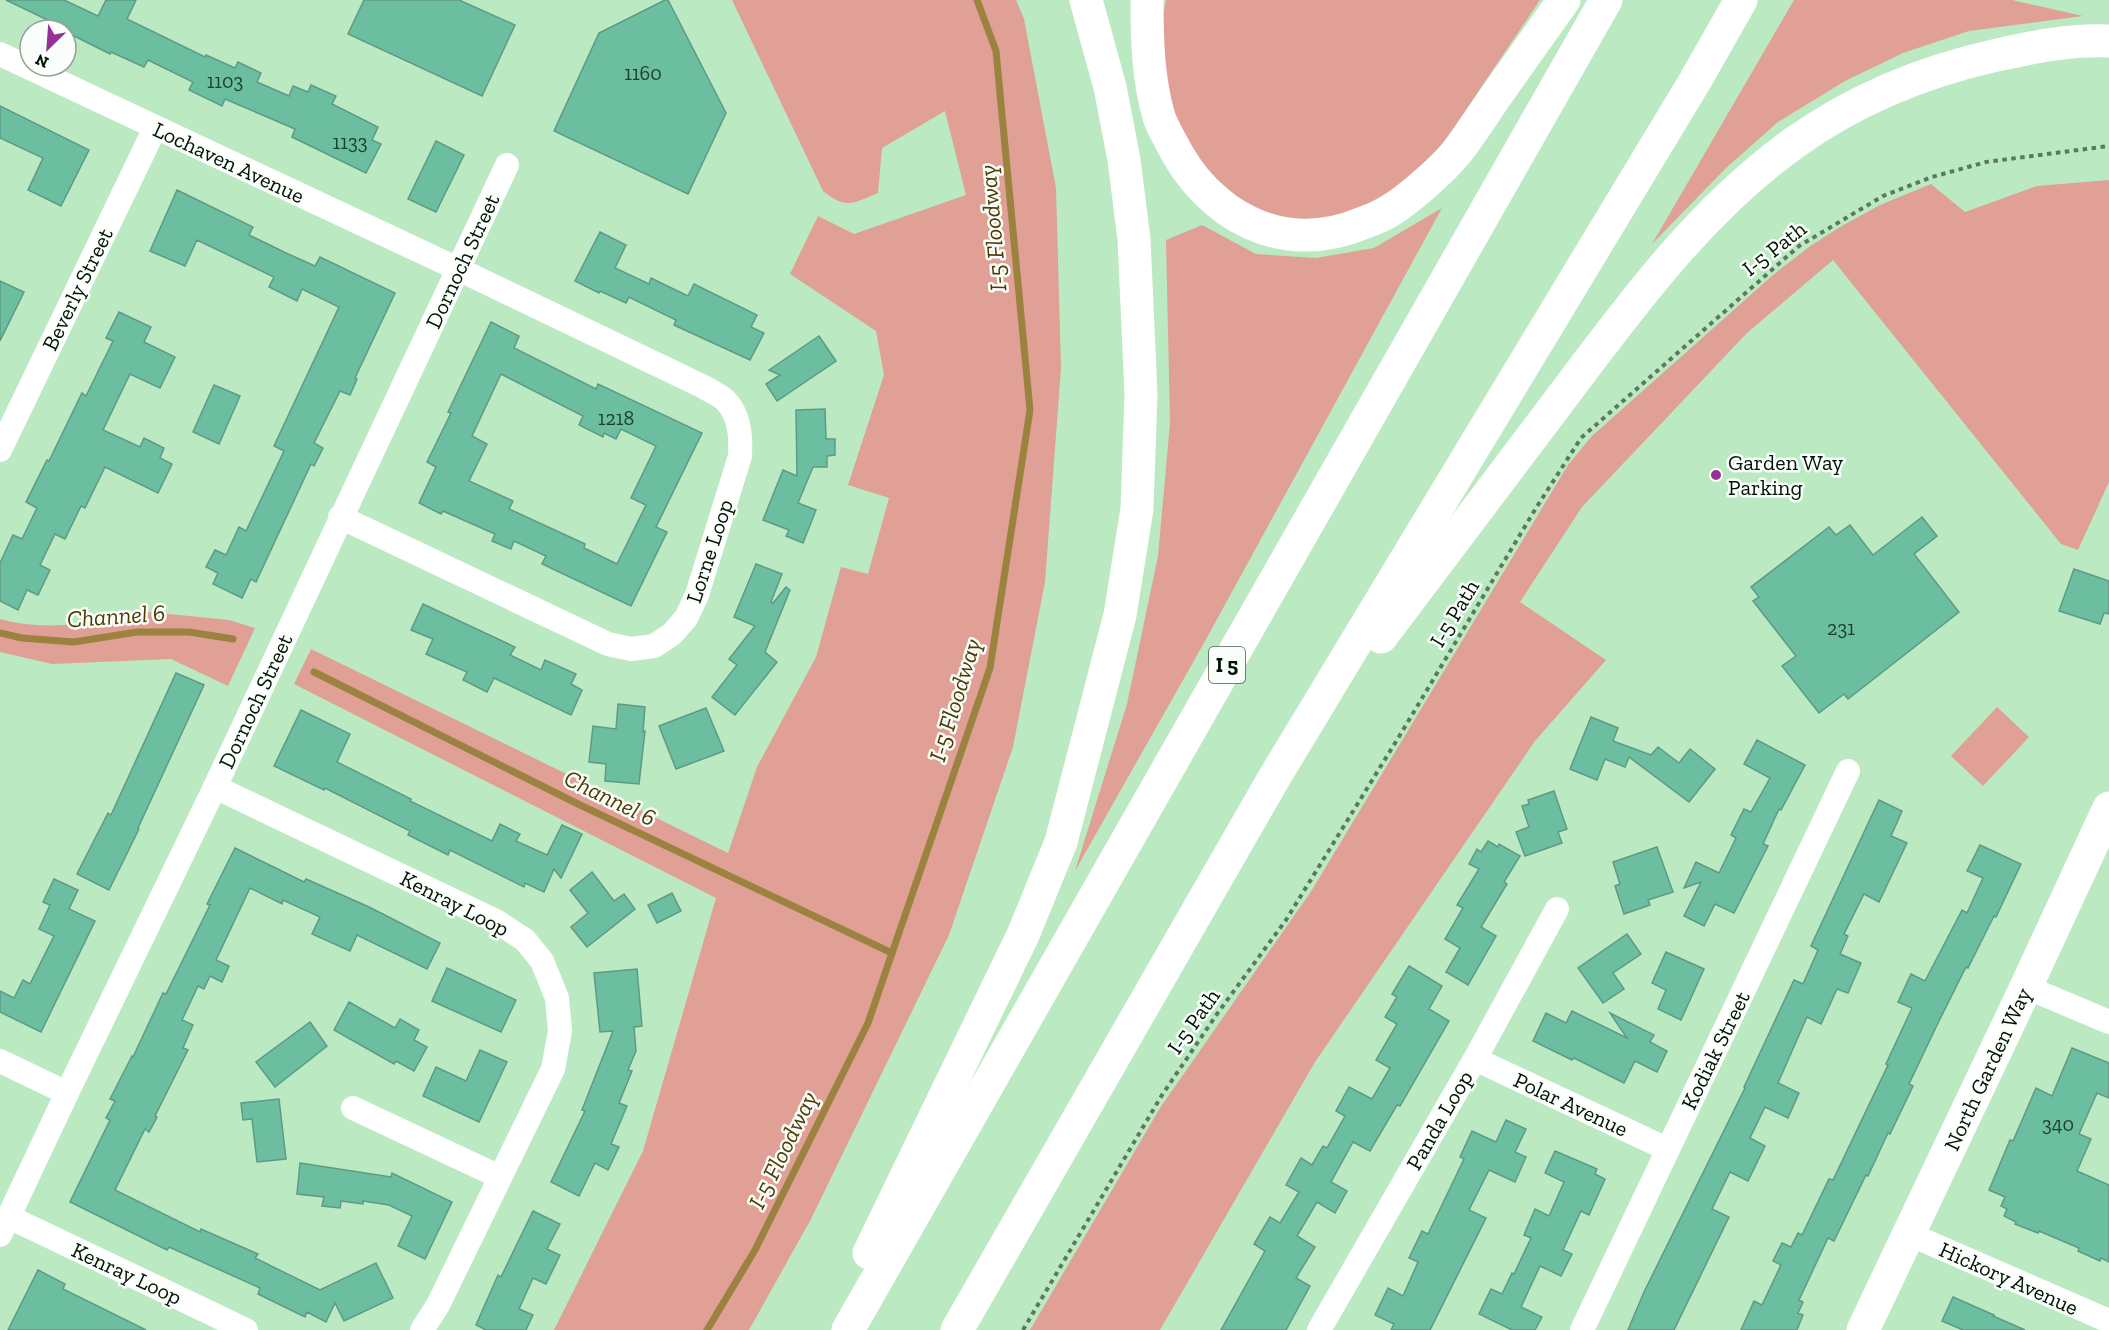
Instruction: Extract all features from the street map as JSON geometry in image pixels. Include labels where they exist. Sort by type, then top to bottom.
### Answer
[{"type":"main road","points":[[832,1330],[1023,935],[1060,842],[1120,615],[1137,509],[1141,394],[1134,239],[1124,160],[1110,87],[1086,0]]},
{"type":"main road","points":[[1147,0],[1147,50],[1150,76],[1160,119],[1180,161],[1206,193],[1236,216],[1257,226],[1282,233],[1315,236],[1352,227],[1387,213],[1425,183],[1455,154],[1563,0]]},
{"type":"main road","name":"I 5","points":[[848,1330],[1606,0]]},
{"type":"main road","points":[[957,1330],[1274,778],[1695,81],[1741,0]]},
{"type":"main road","points":[[1274,778],[1637,298],[1693,234],[1742,186],[1795,142],[1850,109],[1903,83],[1964,62],[2029,48],[2109,41]]},
{"type":"main road","name":"North Garden Way","points":[[1863,1330],[2109,808]]},
{"type":"street","name":"Lochaven Avenue","points":[[0,54],[458,269]]},
{"type":"street","name":"Beverly Street","points":[[0,450],[10,403],[155,128]]},
{"type":"street","name":"Dornoch Street","points":[[4,1226],[215,787],[507,165]]},
{"type":"street","name":"Lorne Loop","points":[[340,517],[608,644],[631,649],[654,646],[672,634],[686,618],[697,595],[740,456],[741,435],[736,418],[725,400],[704,387],[458,269]]},
{"type":"street","name":"Kodiak Street","points":[[1582,1330],[1848,771]]},
{"type":"street","name":"Kenray Loop","points":[[215,787],[496,921],[525,940],[542,961],[557,998],[560,1031],[553,1069],[438,1305],[423,1330]]},
{"type":"street","name":"Panda Loop","points":[[1319,1330],[1475,1059],[1557,909]]},
{"type":"street","points":[[2026,987],[2109,1022]]},
{"type":"street","name":"Polar Avenue","points":[[1475,1059],[1667,1149]]},
{"type":"street","points":[[0,1061],[67,1093]]},
{"type":"street","points":[[352,1108],[500,1177]]},
{"type":"street","name":"Kenray Loop","points":[[4,1226],[246,1330]]},
{"type":"street","name":"Hickory Avenue","points":[[1909,1234],[2109,1322]]},
{"type":"path","name":"I-5 Path","points":[[1023,1330],[1162,1095],[1217,1014],[1286,920],[1536,508],[1581,438],[1799,246],[1883,196],[1932,177],[1986,162],[2109,147]]},
{"type":"shaded area","points":[[732,0],[1016,0],[1024,19],[1056,188],[1061,368],[1045,582],[1013,747],[949,935],[811,1219],[749,1330],[554,1330],[643,1151],[716,898],[294,684],[311,649],[728,853],[757,767],[816,657],[841,567],[868,574],[889,498],[848,485],[884,375],[876,331],[790,274],[818,216],[854,234],[966,195],[945,111],[882,148],[878,193],[849,203],[831,197],[823,191]]},
{"type":"shaded area","points":[[1166,0],[1540,0],[1438,151],[1394,189],[1347,215],[1314,220],[1277,217],[1242,201],[1209,172],[1181,137],[1163,78],[1162,19]]},
{"type":"shaded area","points":[[1794,0],[2012,0],[2083,16],[1969,31],[1903,53],[1845,81],[1778,122],[1726,168],[1652,244]]},
{"type":"shaded area","points":[[2109,180],[2109,482],[2078,550],[2061,544],[1833,260],[1747,333],[1582,507],[1520,602],[1606,660],[1535,741],[1315,1062],[1160,1330],[1030,1330],[1160,1108],[1312,890],[1568,465],[1592,436],[1773,275],[1809,247],[1880,205],[1931,184],[1965,212],[2037,186]]},
{"type":"shaded area","points":[[1442,208],[1204,643],[1075,871],[1127,704],[1158,556],[1170,423],[1166,240],[1202,225],[1256,254],[1316,258],[1374,248]]},
{"type":"shaded area","points":[[149,612],[229,620],[255,628],[228,686],[171,659],[52,664],[0,652],[0,619],[37,625],[56,625],[93,622]]},
{"type":"shaded area","points":[[1997,707],[2029,737],[1983,786],[1951,756]]},
{"type":"building","points":[[6,0],[64,0],[98,16],[106,0],[136,0],[127,19],[205,57],[206,55],[235,68],[238,62],[261,73],[257,82],[289,96],[293,86],[308,92],[311,85],[336,96],[332,104],[378,127],[372,140],[381,144],[366,173],[292,137],[295,129],[225,99],[222,106],[189,90],[193,82],[148,60],[144,67],[78,38],[78,18],[44,18]]},
{"type":"building","points":[[364,0],[459,0],[515,25],[482,96],[348,34]]},
{"type":"building","points":[[668,0],[726,113],[688,194],[554,131],[599,33]]},
{"type":"building","points":[[0,106],[89,150],[61,206],[28,190],[43,158],[0,138]]},
{"type":"building","points":[[436,141],[464,155],[436,212],[408,199]]},
{"type":"building","points":[[177,190],[253,227],[249,235],[286,253],[315,266],[320,257],[395,293],[355,378],[357,379],[350,395],[340,391],[314,443],[323,448],[314,466],[311,464],[256,582],[251,579],[242,598],[213,584],[218,573],[206,567],[215,550],[226,555],[239,527],[246,531],[284,451],[274,446],[339,307],[302,289],[297,301],[269,287],[274,277],[197,240],[185,266],[150,251]]},
{"type":"building","points":[[600,232],[626,245],[615,268],[649,284],[651,278],[688,296],[694,284],[757,315],[751,327],[764,333],[750,360],[674,325],[676,320],[629,297],[626,303],[575,281]]},
{"type":"building","points":[[0,281],[24,292],[0,341]]},
{"type":"building","points":[[119,312],[151,327],[144,342],[175,357],[160,388],[130,374],[103,430],[140,447],[144,438],[164,448],[160,458],[172,464],[158,493],[105,467],[85,508],[81,506],[65,539],[55,534],[40,565],[50,570],[38,595],[27,590],[18,610],[0,601],[0,563],[13,535],[22,539],[37,508],[26,502],[82,393],[86,396],[113,341],[106,338]]},
{"type":"building","points":[[491,322],[519,336],[514,348],[596,389],[598,384],[702,433],[656,527],[667,532],[631,606],[542,564],[546,556],[514,541],[511,549],[492,541],[495,534],[443,511],[441,514],[419,503],[436,467],[427,462],[451,413],[448,412]],"holes":[[[501,374],[583,416],[579,425],[603,437],[604,433],[616,439],[621,429],[656,446],[631,498],[646,505],[617,564],[584,548],[585,544],[509,509],[513,501],[469,481],[487,444],[472,436]]]},
{"type":"building","points":[[819,336],[836,361],[777,401],[766,384],[780,375],[769,370]]},
{"type":"building","points":[[214,385],[240,396],[219,444],[193,432]]},
{"type":"building","points":[[825,409],[826,439],[835,439],[835,455],[827,456],[827,467],[813,467],[798,503],[816,510],[803,543],[786,536],[789,530],[763,520],[783,470],[797,476],[796,410]]},
{"type":"building","points":[[1922,517],[1937,536],[1914,554],[1959,612],[1848,699],[1844,694],[1819,713],[1782,666],[1796,656],[1753,601],[1759,597],[1751,587],[1829,527],[1836,535],[1850,525],[1873,555]]},
{"type":"building","points":[[756,564],[782,574],[771,602],[773,603],[786,587],[790,590],[765,652],[777,662],[735,715],[712,697],[737,665],[729,659],[755,626],[734,617]]},
{"type":"building","points":[[2074,569],[2109,581],[2109,614],[2104,613],[2100,624],[2059,611]]},
{"type":"building","points":[[423,604],[515,647],[510,655],[541,670],[545,660],[576,674],[571,684],[582,690],[571,715],[494,678],[487,692],[463,680],[467,672],[426,654],[433,639],[411,630]]},
{"type":"building","points":[[176,673],[204,685],[109,890],[77,874],[108,813],[111,815]]},
{"type":"building","points":[[618,704],[645,707],[643,732],[645,731],[639,784],[605,781],[606,764],[589,762],[593,726],[616,729]]},
{"type":"building","points":[[706,708],[724,751],[676,769],[659,726]]},
{"type":"building","points":[[301,710],[350,734],[337,762],[492,841],[500,824],[520,834],[516,841],[547,855],[562,825],[582,834],[561,878],[554,869],[544,892],[525,883],[524,887],[450,850],[448,855],[408,835],[410,831],[325,788],[324,790],[274,766]]},
{"type":"building","points":[[1591,717],[1618,728],[1613,741],[1651,755],[1658,747],[1679,763],[1690,749],[1715,769],[1689,802],[1629,757],[1625,767],[1605,759],[1597,780],[1570,769]]},
{"type":"building","points":[[1757,740],[1805,765],[1781,810],[1779,809],[1763,844],[1768,846],[1734,913],[1715,904],[1704,926],[1684,916],[1701,882],[1684,888],[1696,862],[1719,873],[1736,838],[1731,835],[1744,809],[1751,812],[1770,778],[1744,764]]},
{"type":"building","points":[[1554,791],[1567,829],[1558,832],[1562,843],[1525,856],[1516,832],[1529,827],[1522,806],[1529,804],[1528,800]]},
{"type":"building","points":[[1879,800],[1902,811],[1891,836],[1907,843],[1879,902],[1864,894],[1844,934],[1848,936],[1840,954],[1861,963],[1848,993],[1837,989],[1821,1024],[1807,1017],[1778,1083],[1799,1093],[1788,1118],[1765,1107],[1750,1138],[1765,1146],[1748,1181],[1730,1172],[1712,1209],[1729,1217],[1674,1330],[1628,1330],[1644,1292],[1745,1088],[1794,980],[1803,984],[1818,950],[1811,946]]},
{"type":"building","points":[[1488,841],[1498,847],[1499,844],[1520,856],[1504,882],[1507,884],[1481,927],[1496,936],[1468,985],[1446,972],[1460,948],[1445,939],[1463,908],[1457,905],[1479,869],[1469,864],[1477,849],[1481,852]]},
{"type":"building","points":[[1980,845],[2021,864],[1996,917],[1994,916],[1968,968],[1966,967],[1939,1021],[1909,1084],[1913,1086],[1890,1134],[1888,1133],[1868,1176],[1866,1175],[1834,1241],[1828,1238],[1799,1300],[1803,1302],[1798,1313],[1803,1315],[1797,1330],[1741,1330],[1754,1301],[1762,1305],[1781,1265],[1773,1261],[1782,1243],[1791,1247],[1798,1233],[1802,1235],[1829,1179],[1833,1180],[1888,1065],[1886,1064],[1912,1008],[1898,1002],[1911,974],[1925,981],[1962,910],[1967,913],[1983,878],[1967,871]]},
{"type":"building","points":[[1657,847],[1673,892],[1648,900],[1650,905],[1624,914],[1615,886],[1620,884],[1613,862]]},
{"type":"building","points":[[235,848],[304,882],[306,879],[369,907],[440,943],[427,969],[357,935],[350,951],[312,934],[320,917],[283,900],[282,904],[250,888],[216,960],[229,966],[222,982],[210,976],[204,989],[198,986],[182,1020],[193,1025],[183,1048],[188,1050],[155,1116],[157,1117],[149,1132],[145,1129],[115,1190],[200,1232],[201,1229],[258,1254],[255,1258],[320,1290],[376,1263],[393,1298],[344,1321],[335,1303],[326,1322],[307,1312],[305,1317],[258,1294],[260,1288],[169,1247],[167,1250],[70,1202],[110,1120],[106,1118],[115,1101],[110,1099],[163,993],[166,994]]},
{"type":"building","points":[[592,872],[614,901],[624,894],[635,909],[587,947],[571,927],[588,913],[570,890]]},
{"type":"building","points":[[54,879],[78,890],[69,909],[95,921],[41,1032],[0,1012],[0,991],[14,998],[23,980],[30,984],[54,936],[39,929],[50,905],[43,902]]},
{"type":"building","points":[[672,893],[681,911],[657,923],[648,905]]},
{"type":"building","points":[[1627,934],[1641,954],[1613,973],[1624,989],[1603,1003],[1578,968]]},
{"type":"building","points":[[1666,952],[1704,969],[1681,1020],[1658,1009],[1666,990],[1652,983]]},
{"type":"building","points":[[1409,966],[1442,986],[1429,1009],[1449,1021],[1400,1106],[1397,1105],[1370,1151],[1353,1142],[1331,1182],[1347,1191],[1335,1213],[1317,1202],[1297,1236],[1315,1247],[1296,1278],[1310,1286],[1286,1330],[1221,1330],[1265,1251],[1254,1244],[1270,1217],[1280,1223],[1299,1192],[1286,1185],[1301,1158],[1312,1165],[1323,1146],[1327,1148],[1345,1116],[1336,1111],[1349,1087],[1372,1099],[1390,1068],[1376,1060],[1397,1024],[1385,1017],[1397,997],[1392,994]]},
{"type":"building","points":[[447,968],[516,1000],[501,1032],[432,1001]]},
{"type":"building","points":[[637,969],[642,1026],[634,1027],[636,1051],[628,1070],[632,1071],[619,1103],[627,1106],[611,1144],[619,1147],[608,1170],[595,1163],[579,1196],[551,1182],[585,1111],[582,1110],[613,1031],[600,1032],[594,973]]},
{"type":"building","points":[[349,1002],[395,1028],[400,1019],[419,1030],[414,1040],[427,1047],[414,1071],[396,1061],[394,1064],[334,1030]]},
{"type":"building","points":[[1572,1011],[1627,1038],[1610,1013],[1654,1035],[1650,1042],[1667,1051],[1657,1072],[1635,1061],[1624,1083],[1533,1041],[1546,1013],[1566,1023]]},
{"type":"building","points":[[310,1022],[327,1046],[275,1087],[256,1062]]},
{"type":"building","points":[[2072,1048],[2109,1063],[2109,1098],[2097,1093],[2079,1134],[2091,1139],[2077,1171],[2109,1185],[2109,1262],[2101,1258],[2100,1261],[2078,1251],[2079,1248],[2039,1231],[2038,1233],[2015,1224],[2016,1222],[2004,1216],[2007,1209],[2001,1206],[2005,1197],[1989,1190],[2010,1140],[2013,1141],[2036,1088],[2052,1096]]},
{"type":"building","points":[[480,1050],[507,1062],[479,1122],[423,1096],[436,1067],[466,1081]]},
{"type":"building","points":[[279,1099],[286,1159],[257,1162],[252,1119],[243,1120],[241,1103]]},
{"type":"building","points":[[1506,1120],[1526,1129],[1515,1152],[1526,1157],[1515,1182],[1489,1170],[1469,1210],[1486,1218],[1430,1330],[1391,1330],[1394,1324],[1375,1315],[1388,1288],[1403,1296],[1418,1262],[1409,1258],[1422,1231],[1428,1234],[1464,1159],[1460,1157],[1472,1131],[1496,1142]]},
{"type":"building","points":[[1555,1151],[1597,1169],[1595,1174],[1605,1179],[1589,1215],[1581,1211],[1563,1250],[1572,1254],[1561,1276],[1540,1266],[1521,1307],[1542,1317],[1535,1330],[1512,1330],[1479,1314],[1491,1289],[1502,1294],[1512,1273],[1514,1274],[1531,1238],[1524,1235],[1535,1209],[1549,1216],[1564,1182],[1545,1173]]},
{"type":"building","points":[[300,1163],[391,1177],[392,1173],[452,1202],[425,1259],[398,1246],[412,1216],[389,1205],[363,1201],[363,1204],[341,1201],[340,1208],[322,1206],[324,1197],[297,1194]]},
{"type":"building","points":[[533,1211],[560,1224],[547,1249],[560,1255],[546,1284],[533,1278],[519,1309],[533,1315],[526,1330],[486,1330],[476,1325],[498,1275],[501,1277]]},
{"type":"building","points":[[38,1270],[65,1284],[63,1289],[146,1330],[8,1330]]},
{"type":"building","points":[[1953,1297],[2025,1330],[1963,1330],[1942,1321]]},
{"type":"waterway","name":"I-5 Floodway","points":[[707,1330],[755,1250],[868,1023],[990,668],[1030,410],[996,51],[977,0]]},
{"type":"waterway","name":"Channel 6","points":[[0,633],[22,638],[74,642],[137,632],[189,632],[233,639]]},
{"type":"waterway","name":"Channel 6","points":[[314,672],[578,804],[892,953]]},
{"type":"place","name":"Garden Way Parking","points":[[1716,475]]}]
